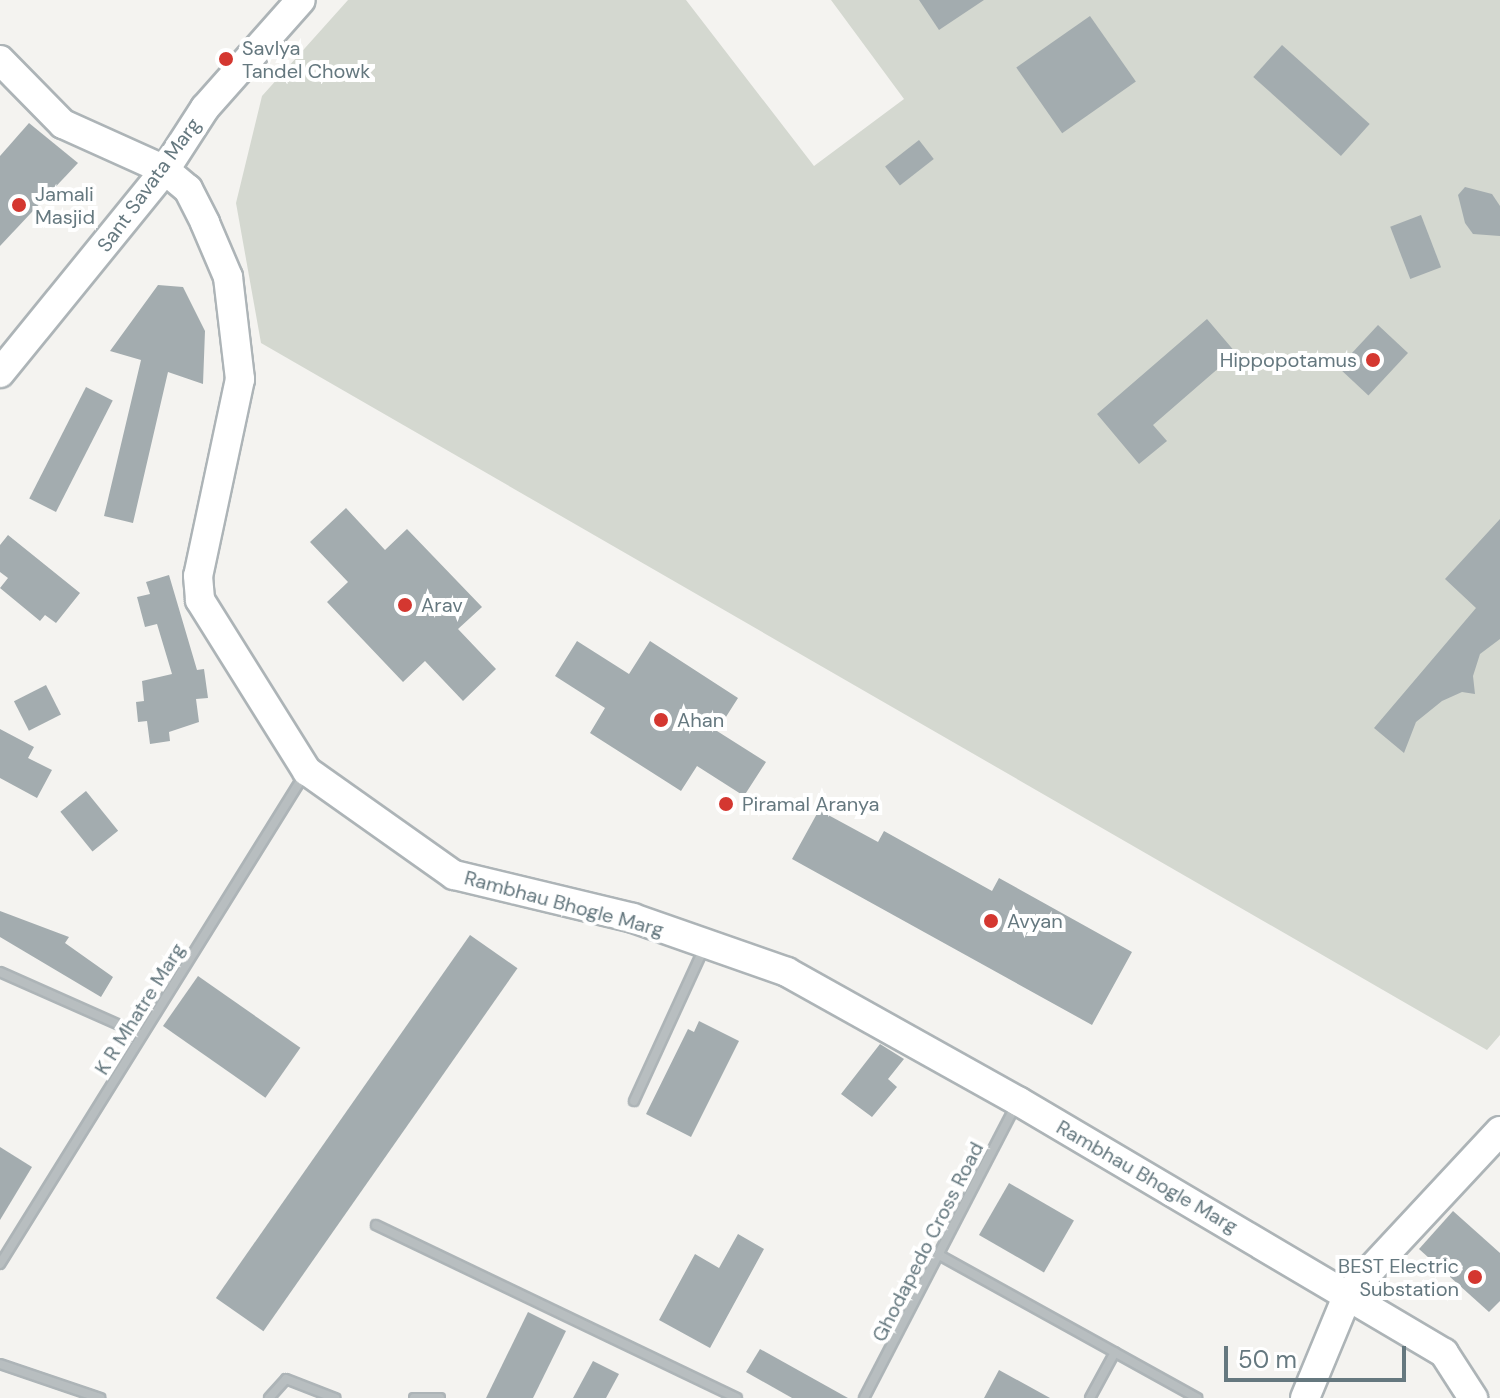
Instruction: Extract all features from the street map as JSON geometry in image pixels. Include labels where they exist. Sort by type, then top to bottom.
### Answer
[{"type":"street","name":"Sant Savata Marg","points":[[0,373],[165,170],[205,108],[301,0]]},
{"type":"street","points":[[0,60],[63,124],[165,170]]},
{"type":"street","name":"Rambhau Bhogle Marg","points":[[165,170],[188,189],[228,277],[240,379],[198,576],[200,600],[307,771],[454,875],[633,918],[787,972],[1018,1101],[1444,1353],[1473,1398]]},
{"type":"street","name":"K R Mhatre Marg","points":[[0,1264],[307,771]]},
{"type":"street","points":[[634,1101],[706,944]]},
{"type":"street","points":[[0,972],[142,1035]]},
{"type":"street","name":"Ghodapedo Cross Road","points":[[864,1398],[941,1256],[1018,1101]]},
{"type":"street","points":[[1305,1398],[1348,1294],[1500,1131]]},
{"type":"street","points":[[376,1225],[737,1398]]},
{"type":"street","points":[[941,1256],[1197,1398]]},
{"type":"street","points":[[1090,1398],[1115,1352]]},
{"type":"street","points":[[0,1364],[100,1398]]},
{"type":"street","points":[[269,1398],[286,1379],[335,1398]]},
{"type":"street","points":[[414,1398],[440,1398]]},
{"type":"shaded area","points":[[348,0],[686,0],[814,166],[904,99],[831,0],[1500,0],[1500,1035],[1487,1050],[261,343],[236,203],[262,96]]},
{"type":"building","points":[[919,0],[984,0],[939,30]]},
{"type":"building","points":[[1090,16],[1136,82],[1062,133],[1016,68]]},
{"type":"building","points":[[1282,45],[1370,124],[1341,156],[1253,77]]},
{"type":"building","name":"Jamali Masjid","points":[[29,123],[78,163],[0,246],[0,156]]},
{"type":"building","points":[[919,140],[934,159],[900,185],[885,166]]},
{"type":"building","points":[[1465,187],[1492,194],[1500,206],[1500,236],[1473,234],[1465,223],[1458,195]]},
{"type":"building","points":[[1421,215],[1441,267],[1410,279],[1390,227]]},
{"type":"building","points":[[158,285],[183,287],[205,331],[203,384],[168,372],[133,523],[104,516],[141,360],[110,351]]},
{"type":"building","points":[[1207,319],[1236,353],[1153,425],[1167,441],[1139,464],[1097,414]]},
{"type":"building","name":"Hippopotamus","points":[[1378,325],[1408,353],[1368,395],[1338,367]]},
{"type":"building","points":[[86,387],[113,401],[56,512],[29,498]]},
{"type":"building","name":"Arav","points":[[346,508],[385,550],[407,529],[482,607],[458,629],[496,669],[463,701],[425,661],[403,682],[327,602],[348,582],[310,542]]},
{"type":"building","points":[[1500,519],[1500,639],[1480,654],[1473,676],[1475,694],[1462,692],[1442,701],[1416,722],[1404,753],[1374,728],[1476,608],[1445,579]]},
{"type":"building","points":[[8,535],[80,593],[56,623],[45,615],[40,621],[0,588],[8,578],[0,572],[0,545]]},
{"type":"building","points":[[169,575],[197,670],[204,669],[208,698],[196,699],[199,722],[169,732],[170,741],[150,744],[147,721],[138,722],[136,702],[144,701],[142,681],[172,674],[157,624],[145,627],[137,597],[150,594],[146,582]]},
{"type":"building","name":"Ahan","points":[[577,641],[629,674],[650,641],[738,698],[717,731],[766,762],[744,796],[697,766],[681,791],[590,733],[605,708],[555,676]]},
{"type":"building","points":[[46,685],[61,714],[29,731],[14,701]]},
{"type":"building","points":[[0,729],[34,747],[28,758],[52,770],[37,798],[0,778]]},
{"type":"building","points":[[86,791],[118,831],[92,851],[60,812]]},
{"type":"building","name":"Avyan","points":[[819,810],[878,842],[884,831],[992,891],[999,878],[1132,952],[1092,1025],[792,859]]},
{"type":"building","points":[[0,911],[69,937],[65,943],[113,977],[101,997],[0,937]]},
{"type":"building","points":[[470,935],[518,968],[263,1331],[216,1298]]},
{"type":"building","points":[[198,976],[300,1048],[265,1098],[163,1026]]},
{"type":"building","points":[[699,1021],[739,1041],[691,1137],[646,1114],[688,1029],[694,1032]]},
{"type":"building","points":[[880,1044],[904,1059],[888,1079],[897,1087],[872,1117],[841,1094]]},
{"type":"building","points":[[0,1147],[32,1167],[0,1220]]},
{"type":"building","points":[[1009,1183],[1074,1220],[1044,1272],[979,1235]]},
{"type":"building","name":"BEST Electric Substation","points":[[1453,1211],[1500,1253],[1500,1301],[1489,1312],[1419,1249]]},
{"type":"building","points":[[738,1234],[764,1249],[710,1348],[659,1320],[695,1254],[719,1268]]},
{"type":"building","points":[[528,1312],[566,1331],[533,1398],[486,1398]]},
{"type":"building","points":[[760,1349],[848,1398],[792,1398],[746,1372]]},
{"type":"building","points":[[593,1361],[619,1374],[606,1398],[573,1398]]},
{"type":"building","points":[[999,1370],[1050,1398],[984,1398]]},
{"type":"place","name":"Savlya Tandel Chowk","points":[[226,59]]},
{"type":"place","name":"Jamali Masjid","points":[[19,205]]},
{"type":"place","name":"Hippopotamus","points":[[1373,360]]},
{"type":"place","name":"Arav","points":[[405,605]]},
{"type":"place","name":"Ahan","points":[[661,720]]},
{"type":"place","name":"Piramal Aranya","points":[[726,804]]},
{"type":"place","name":"Avyan","points":[[991,921]]},
{"type":"place","name":"BEST Electric Substation","points":[[1475,1277]]}]
